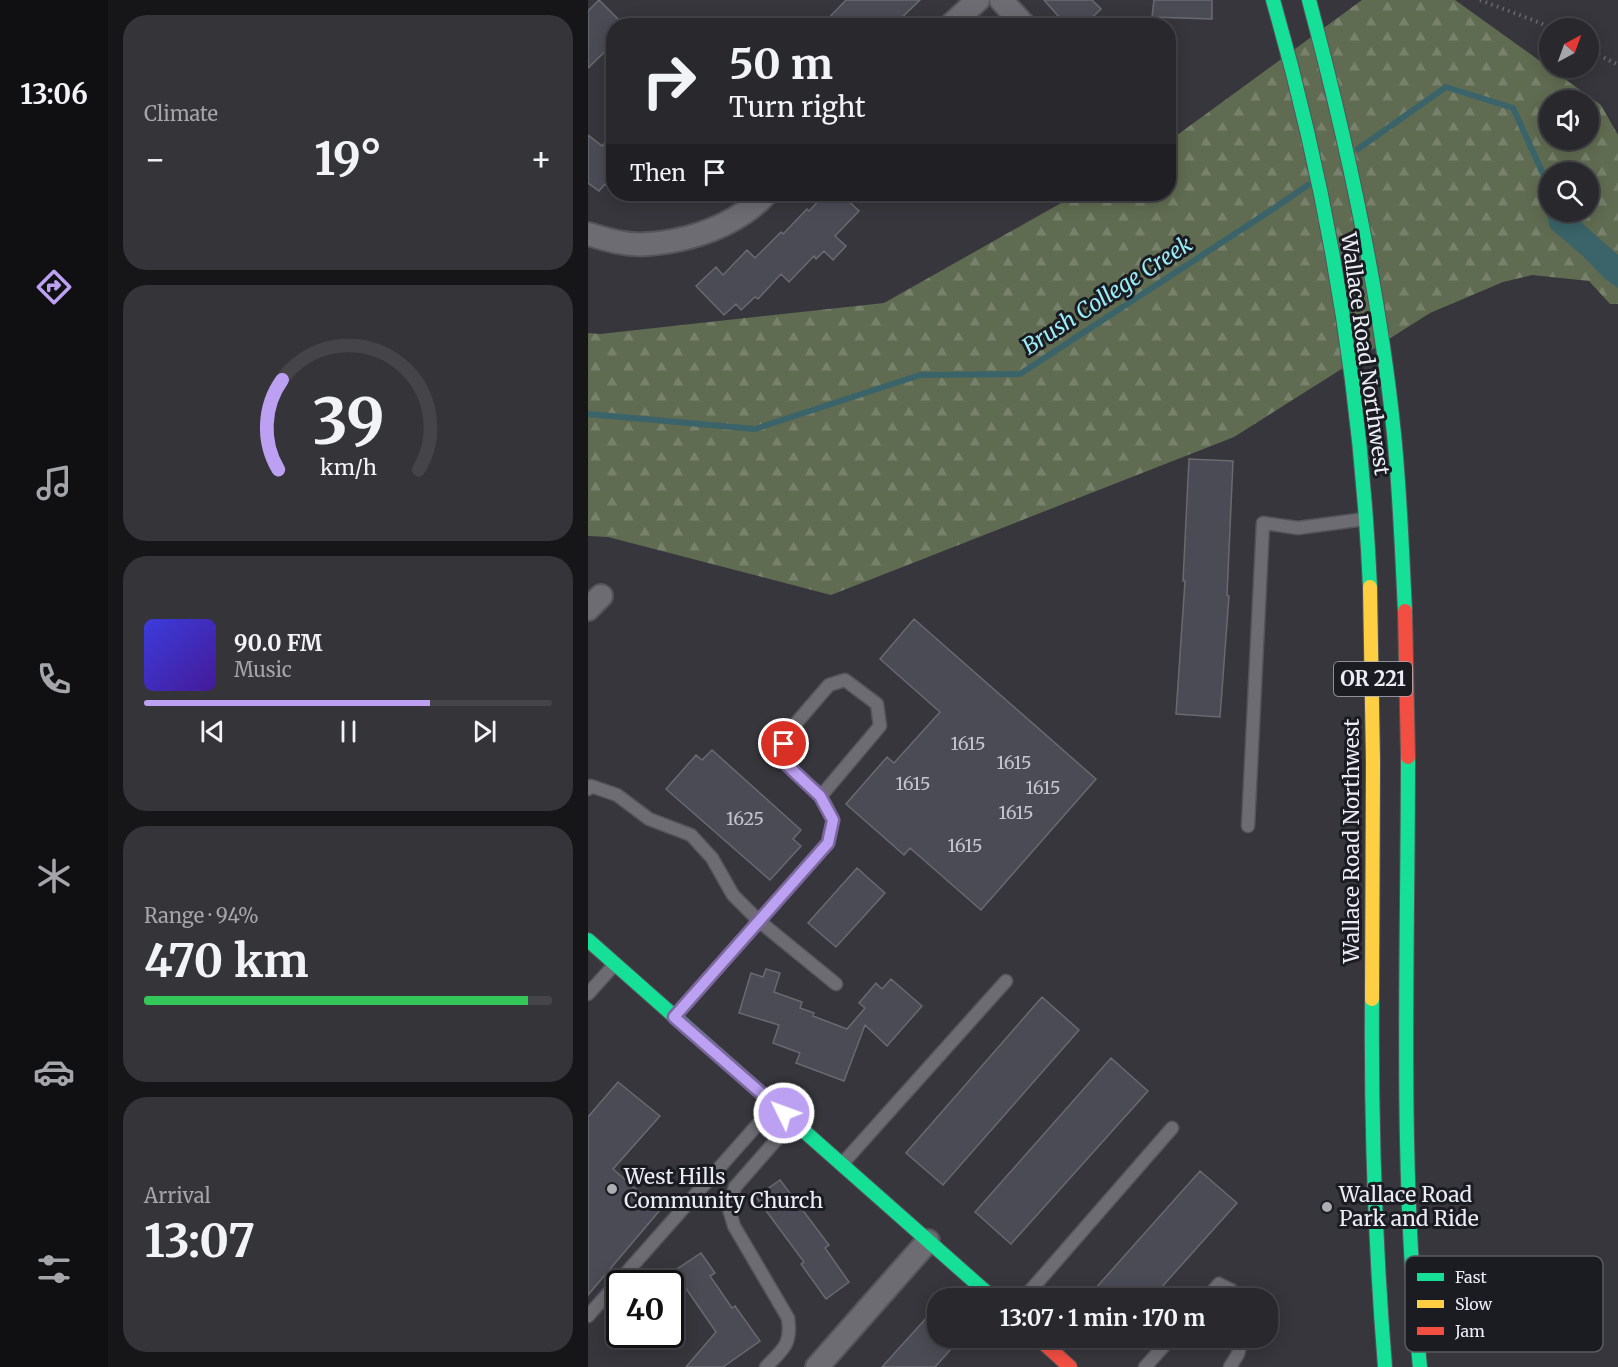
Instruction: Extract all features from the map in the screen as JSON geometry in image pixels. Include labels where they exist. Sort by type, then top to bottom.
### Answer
[{"type":"main road","name":"Wallace Road Northwest","points":[[1274,0],[1306,124],[1335,268],[1356,412],[1366,519],[1374,695],[1372,1127],[1377,1272],[1385,1367]]},
{"type":"main road","name":"Wallace Road Northwest","points":[[1309,0],[1356,193],[1382,346],[1394,437],[1407,652],[1407,1152],[1411,1256]]},
{"type":"main road","points":[[588,940],[981,1288]]},
{"type":"main road","points":[[1049,1348],[1070,1367]]},
{"type":"main road","name":"Wallace Road Northwest","points":[[1418,1352],[1420,1367]]},
{"type":"street","points":[[959,18],[978,0]]},
{"type":"street","points":[[1001,0],[1018,18]]},
{"type":"street","points":[[588,234],[609,241],[646,245],[682,238],[719,227],[747,212],[759,201]]},
{"type":"street","points":[[817,1367],[928,1241]]},
{"type":"lane","points":[[1248,826],[1263,523],[1298,528],[1366,519]]},
{"type":"lane","points":[[674,1017],[828,843],[833,820],[820,796],[787,765],[784,744],[797,722],[829,685],[845,680],[877,704],[880,726],[820,796]]},
{"type":"lane","points":[[588,789],[591,786],[617,795],[649,819],[691,836],[712,858],[733,895],[759,921],[836,984]]},
{"type":"lane","points":[[588,994],[615,964]]},
{"type":"lane","points":[[842,1164],[1006,981]]},
{"type":"lane","points":[[588,1316],[775,1105]]},
{"type":"lane","points":[[766,1367],[788,1343],[790,1331],[788,1318],[734,1226],[729,1209],[735,1187],[793,1121]]},
{"type":"lane","points":[[1033,1288],[1172,1128]]},
{"type":"lane","points":[[1145,1367],[1162,1348]]},
{"type":"lane","points":[[1230,1367],[1240,1348]]},
{"type":"path","points":[[1480,0],[1539,22]]},
{"type":"path","points":[[1599,55],[1618,65]]},
{"type":"green space","points":[[1362,0],[1455,0],[1539,60],[1539,78],[1563,78],[1580,90],[1539,90],[1539,150],[1599,150],[1599,104],[1618,135],[1618,304],[1610,304],[1589,281],[1532,275],[1503,282],[1430,313],[1234,437],[831,595],[608,537],[588,536],[588,333],[600,334],[884,303],[1065,201],[1176,201],[1176,136]]},
{"type":"water","points":[[1549,222],[1582,222],[1618,255],[1618,288],[1604,278],[1583,256],[1550,228]]},
{"type":"building","points":[[599,0],[617,18],[606,18],[606,51],[588,68],[588,11]]},
{"type":"building","points":[[846,0],[920,0],[901,18],[829,18]]},
{"type":"building","points":[[1044,0],[1092,0],[1101,9],[1091,18],[1060,18]]},
{"type":"building","points":[[1154,0],[1212,0],[1212,19],[1152,17]]},
{"type":"building","points":[[588,135],[602,146],[606,141],[606,185],[599,191],[588,183]]},
{"type":"building","points":[[818,201],[848,201],[859,211],[835,236],[846,246],[833,260],[824,251],[816,259],[814,256],[789,282],[781,274],[758,299],[755,297],[741,310],[736,304],[724,315],[696,286],[716,267],[723,275],[747,250],[755,258],[807,209],[809,211]]},
{"type":"building","points":[[1189,459],[1233,461],[1227,595],[1229,596],[1220,717],[1176,714],[1185,581],[1183,581]]},
{"type":"building","points":[[914,619],[1096,779],[981,910],[910,848],[904,855],[846,804],[887,757],[894,763],[940,712],[880,659]]},
{"type":"building","points":[[712,750],[801,830],[793,839],[801,846],[770,880],[666,789],[696,755],[702,760]]},
{"type":"building","points":[[857,868],[885,893],[836,947],[808,923]]},
{"type":"building","points":[[766,969],[780,973],[774,992],[802,1002],[800,1008],[814,1013],[813,1016],[847,1029],[865,1008],[859,1003],[876,983],[882,989],[891,979],[922,1006],[887,1046],[865,1025],[844,1081],[796,1063],[800,1053],[773,1043],[779,1025],[739,1013],[751,973],[763,977]]},
{"type":"building","points":[[1042,997],[1079,1030],[943,1185],[906,1153]]},
{"type":"building","points":[[1111,1058],[1148,1091],[1011,1244],[975,1212]]},
{"type":"building","name":"West Hills Community Church","points":[[618,1082],[660,1116],[613,1169],[660,1210],[609,1270],[606,1270],[606,1274],[588,1295],[588,1117]]},
{"type":"building","points":[[1200,1171],[1237,1203],[1161,1288],[1096,1288]]},
{"type":"building","points":[[780,1180],[829,1245],[825,1248],[849,1282],[826,1299],[801,1264],[804,1262],[756,1197]]},
{"type":"building","points":[[701,1253],[715,1273],[710,1276],[732,1308],[735,1306],[760,1341],[723,1367],[686,1367],[716,1332],[684,1286],[684,1270],[676,1270]]},
{"type":"building","points":[[927,1317],[927,1348],[952,1348],[935,1367],[882,1367]]},
{"type":"waterway","name":"Brush College Creek","points":[[1358,149],[1446,87],[1513,108],[1539,165]]},
{"type":"waterway","name":"Brush College Creek","points":[[588,414],[755,429],[920,375],[1020,374],[1308,185]]},
{"type":"traffic: fast","points":[[1273,0],[1310,144],[1339,291],[1359,439],[1370,587]]},
{"type":"traffic: fast","points":[[1309,0],[1349,161],[1380,324],[1396,456],[1405,611]]},
{"type":"traffic: fast","points":[[1408,757],[1406,1063],[1411,1256]]},
{"type":"traffic: fast","points":[[588,940],[982,1288]]},
{"type":"traffic: fast","points":[[1372,999],[1374,1183],[1385,1367]]},
{"type":"traffic: fast","points":[[1419,1352],[1420,1367]]},
{"type":"traffic: slow","points":[[1370,587],[1373,762],[1372,999]]},
{"type":"traffic: jam","points":[[1405,611],[1408,757]]},
{"type":"traffic: jam","points":[[1049,1348],[1070,1367]]},
{"type":"place","name":"West Hills Community Church","points":[[612,1189]]},
{"type":"place","name":"Wallace Road Park and Ride","points":[[1327,1207]]},
{"type":"route","points":[[784,744],[787,765],[820,796],[833,820],[828,843],[674,1017],[784,1113]]}]
